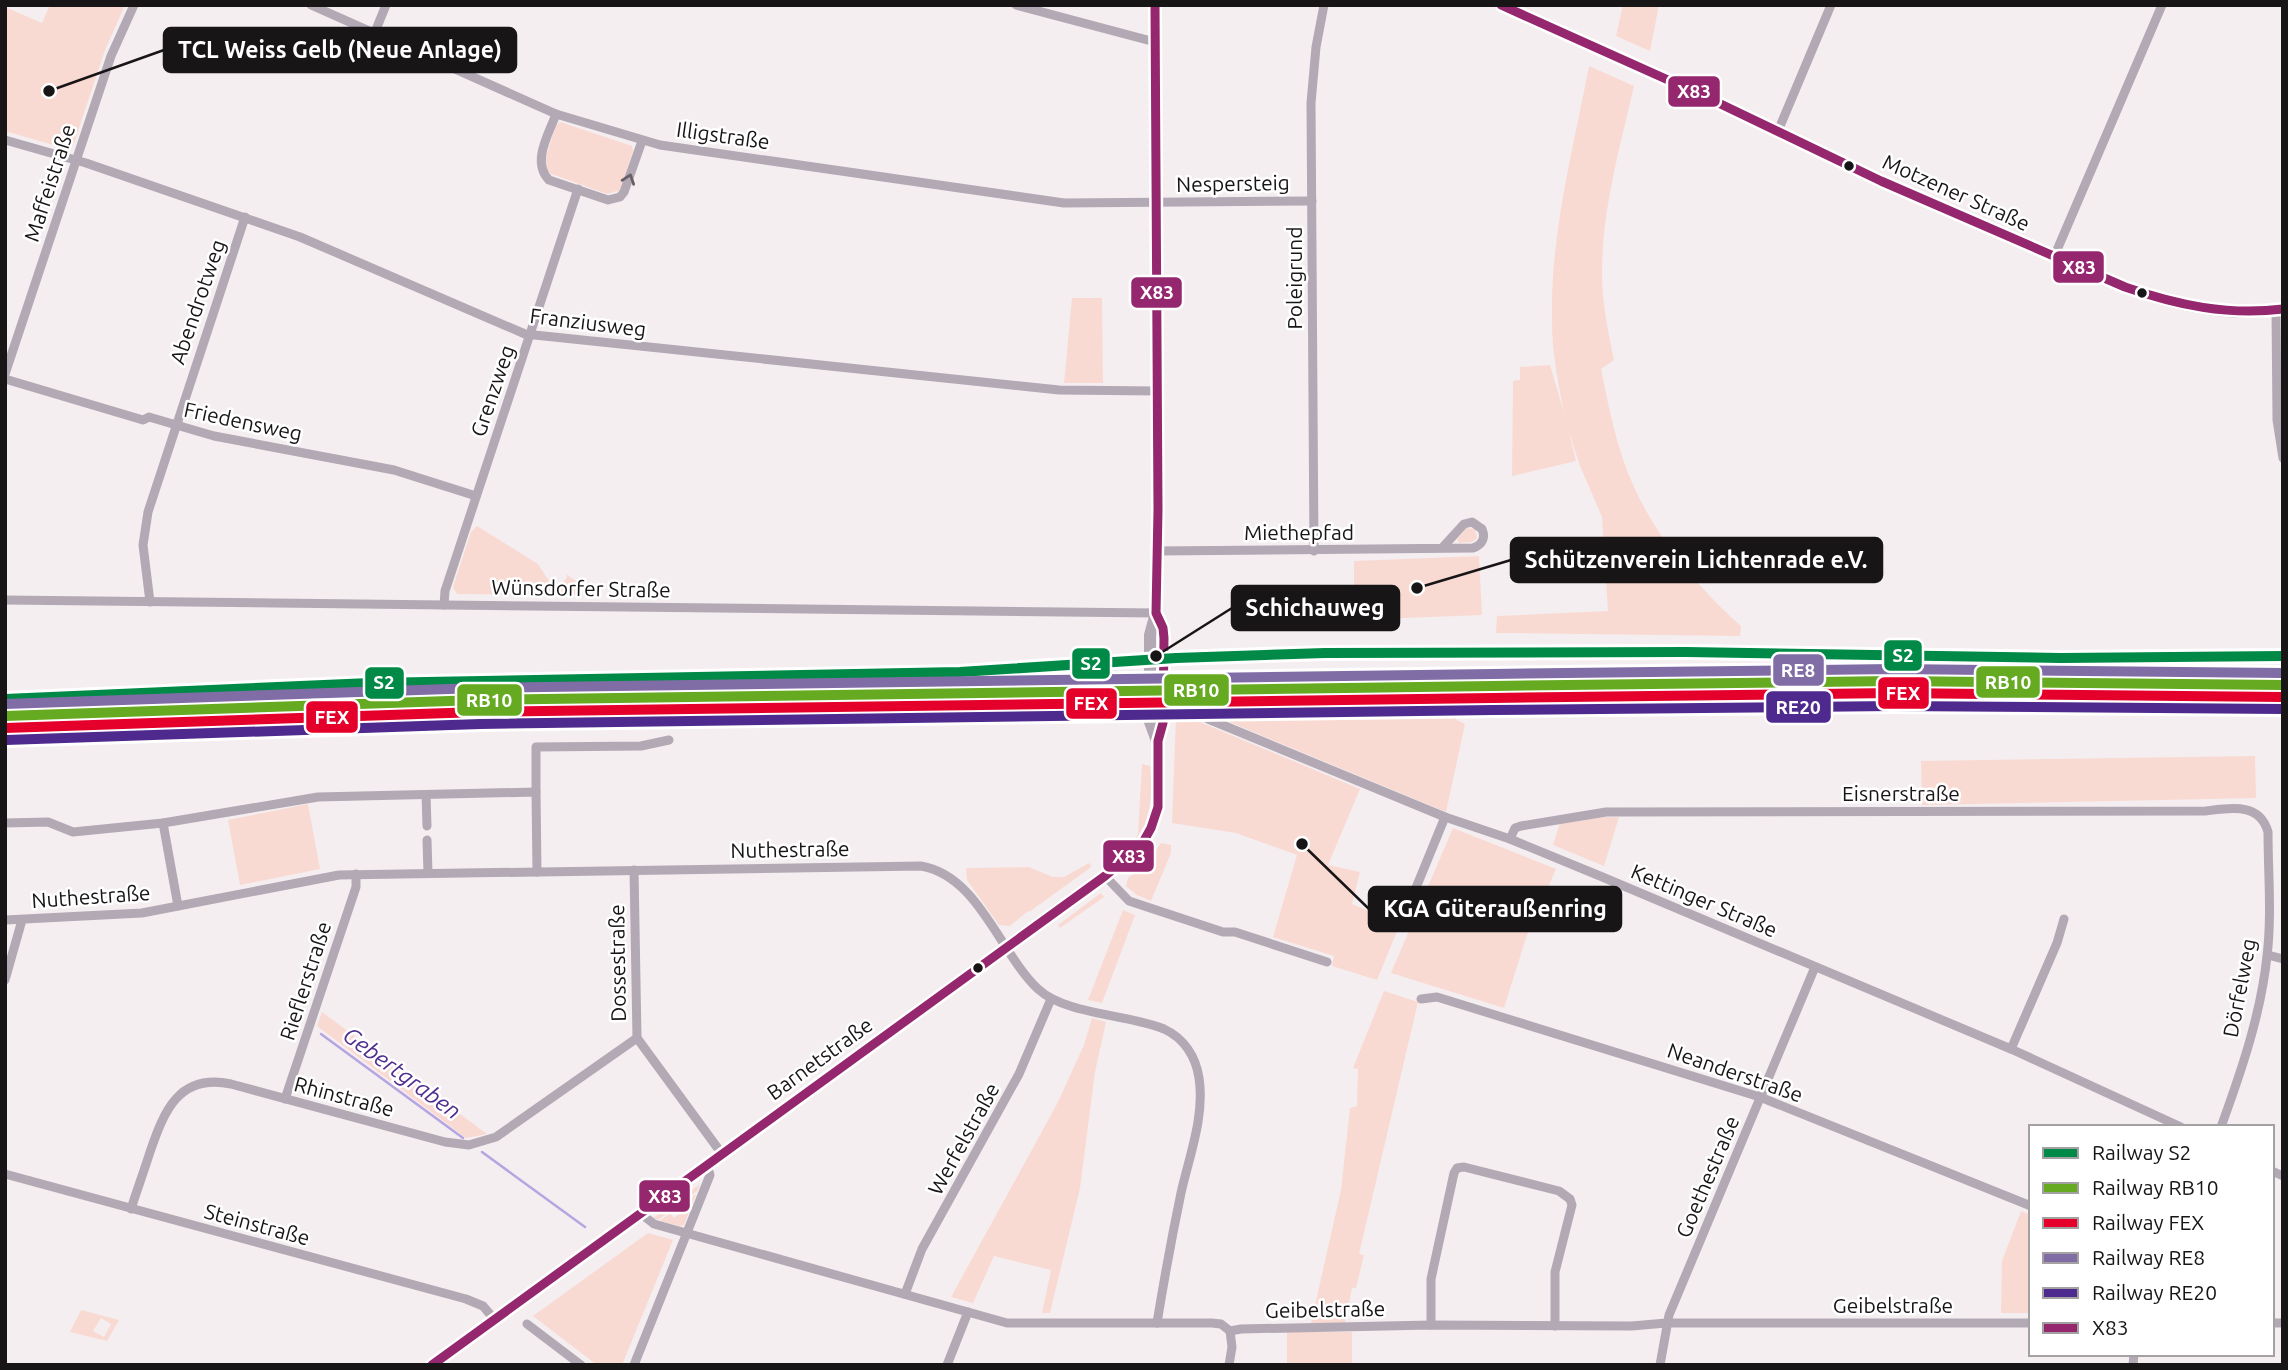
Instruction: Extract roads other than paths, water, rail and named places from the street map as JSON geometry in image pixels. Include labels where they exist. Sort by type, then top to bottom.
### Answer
[{"type":"street","name":"Maffeistraße","points":[[5,376],[111,56],[134,5]]},
{"type":"street","name":"Illigstraße","points":[[311,5],[556,114],[642,141],[1062,202],[1156,203]]},
{"type":"street","points":[[375,32],[386,5]]},
{"type":"street","points":[[1016,5],[1155,42]]},
{"type":"street","name":"Barnetstraße","points":[[432,1365],[1105,876],[1135,853],[1152,828],[1158,807],[1158,741],[1150,722],[1150,628],[1156,613],[1157,551],[1154,5]]},
{"type":"street","name":"Poleigrund","points":[[1314,551],[1312,92],[1316,47],[1324,5]]},
{"type":"street","name":"Motzener Straße","points":[[1500,5],[1706,97],[1881,181],[2125,287],[2188,306],[2231,311],[2279,310]]},
{"type":"street","points":[[1778,131],[1831,5]]},
{"type":"street","points":[[2054,257],[2162,5]]},
{"type":"street","points":[[556,114],[541,157],[541,169],[549,180],[608,200],[620,197],[624,192],[642,141]]},
{"type":"street","name":"Franziusweg","points":[[5,139],[76,160],[300,237],[530,335],[1059,390],[1157,391]]},
{"type":"street","name":"Grenzweg","points":[[444,605],[445,591],[578,189]]},
{"type":"street","name":"Nespersteig","points":[[1156,203],[1312,201]]},
{"type":"street","name":"Abendrotweg","points":[[150,602],[144,557],[145,528],[176,425],[246,217]]},
{"type":"street","points":[[2279,310],[2277,420],[2283,458]]},
{"type":"street","name":"Friedensweg","points":[[5,376],[143,420],[149,417],[214,436],[394,470],[476,496]]},
{"type":"street","name":"Miethepfad","points":[[1157,551],[1442,548]]},
{"type":"street","name":"Wünsdorfer Straße","points":[[5,600],[1156,613]]},
{"type":"street","name":"Kettinger Straße","points":[[1208,719],[1445,817],[1510,839],[2011,1049],[2177,1125]]},
{"type":"street","points":[[537,872],[536,747],[641,746],[668,740]]},
{"type":"street","points":[[5,823],[48,822],[73,832],[163,823],[317,797],[536,792]]},
{"type":"street","points":[[426,795],[427,826]]},
{"type":"street","name":"Eisnerstraße","points":[[1510,839],[1515,828],[1521,826],[1606,812],[2206,811],[2246,808],[2263,820],[2268,832],[2268,852]]},
{"type":"street","points":[[1404,917],[1445,817]]},
{"type":"street","name":"Nuthestraße","points":[[163,823],[178,906]]},
{"type":"street","points":[[427,840],[428,873]]},
{"type":"street","name":"Dörfelweg","points":[[2222,1125],[2257,1013],[2267,955],[2268,852]]},
{"type":"street","name":"Nuthestraße","points":[[5,920],[121,915],[323,877],[356,874],[928,867],[953,879],[970,897],[1030,980],[1051,999]]},
{"type":"street","name":"Dossestraße","points":[[634,870],[637,1038],[722,1154]]},
{"type":"street","name":"Rieflerstraße","points":[[285,1099],[356,887],[356,874]]},
{"type":"street","points":[[1105,876],[1124,897],[1144,908],[1223,932],[1235,932],[1327,962]]},
{"type":"street","points":[[2011,1049],[2057,943],[2064,919]]},
{"type":"street","points":[[5,980],[22,920]]},
{"type":"street","points":[[2267,955],[2283,959]]},
{"type":"street","name":"Goethestraße","points":[[1660,1365],[1666,1323],[1815,967]]},
{"type":"street","name":"Neanderstraße","points":[[1421,999],[1437,997],[1760,1097],[2029,1205]]},
{"type":"street","points":[[1051,999],[1165,1030],[1187,1048],[1197,1068],[1201,1096],[1199,1110],[1172,1233],[1157,1323]]},
{"type":"street","name":"Werfelstraße","points":[[905,1294],[922,1249],[1019,1074],[1051,999]]},
{"type":"street","name":"Rhinstraße","points":[[131,1209],[163,1116],[173,1100],[184,1091],[213,1082],[222,1083],[446,1142],[469,1145],[496,1137],[637,1038]]},
{"type":"street","points":[[634,1365],[710,1175],[707,1165]]},
{"type":"street","points":[[1431,1325],[1431,1279],[1443,1217],[1454,1173],[1457,1168],[1464,1167],[1559,1191],[1570,1199],[1572,1205],[1555,1272],[1555,1326]]},
{"type":"street","name":"Steinstraße","points":[[5,1174],[466,1299],[483,1306],[494,1319]]},
{"type":"street","name":"Geibelstraße","points":[[640,1213],[654,1224],[1007,1323],[1212,1323],[1221,1324],[1230,1331],[1431,1325],[2029,1323]]},
{"type":"street","points":[[947,1365],[968,1312]]},
{"type":"street","points":[[527,1324],[581,1365]]},
{"type":"street","points":[[1229,1365],[1232,1347],[1230,1331]]},
{"type":"waterway","name":"Gebertgraben","points":[[321,1034],[463,1138]]},
{"type":"waterway","name":"Gebertgraben","points":[[482,1152],[585,1227]]},
{"type":"rail line","name":"S2","points":[[5,699],[370,683],[960,672],[1176,658],[1325,653],[1686,652],[2061,658],[2283,656]]},
{"type":"rail line","name":"RE8","points":[[5,704],[479,688],[1493,674],[1893,669],[2283,673]]},
{"type":"rail line","name":"RB10","points":[[5,716],[479,700],[1493,686],[1893,681],[2283,685]]},
{"type":"rail line","name":"FEX","points":[[5,728],[479,712],[1493,698],[1893,693],[2283,697]]},
{"type":"rail line","name":"RE20","points":[[6,740],[480,724],[1493,710],[1893,706],[2283,709]]},
{"type":"place","name":"TCL Weiss Gelb (Neue Anlage)","points":[[49,91]]},
{"type":"place","name":"Schützenverein Lichtenrade e.V.","points":[[1417,588]]},
{"type":"place","name":"Schichauweg","points":[[1156,656]]},
{"type":"place","name":"KGA Güteraußenring","points":[[1302,844]]}]
